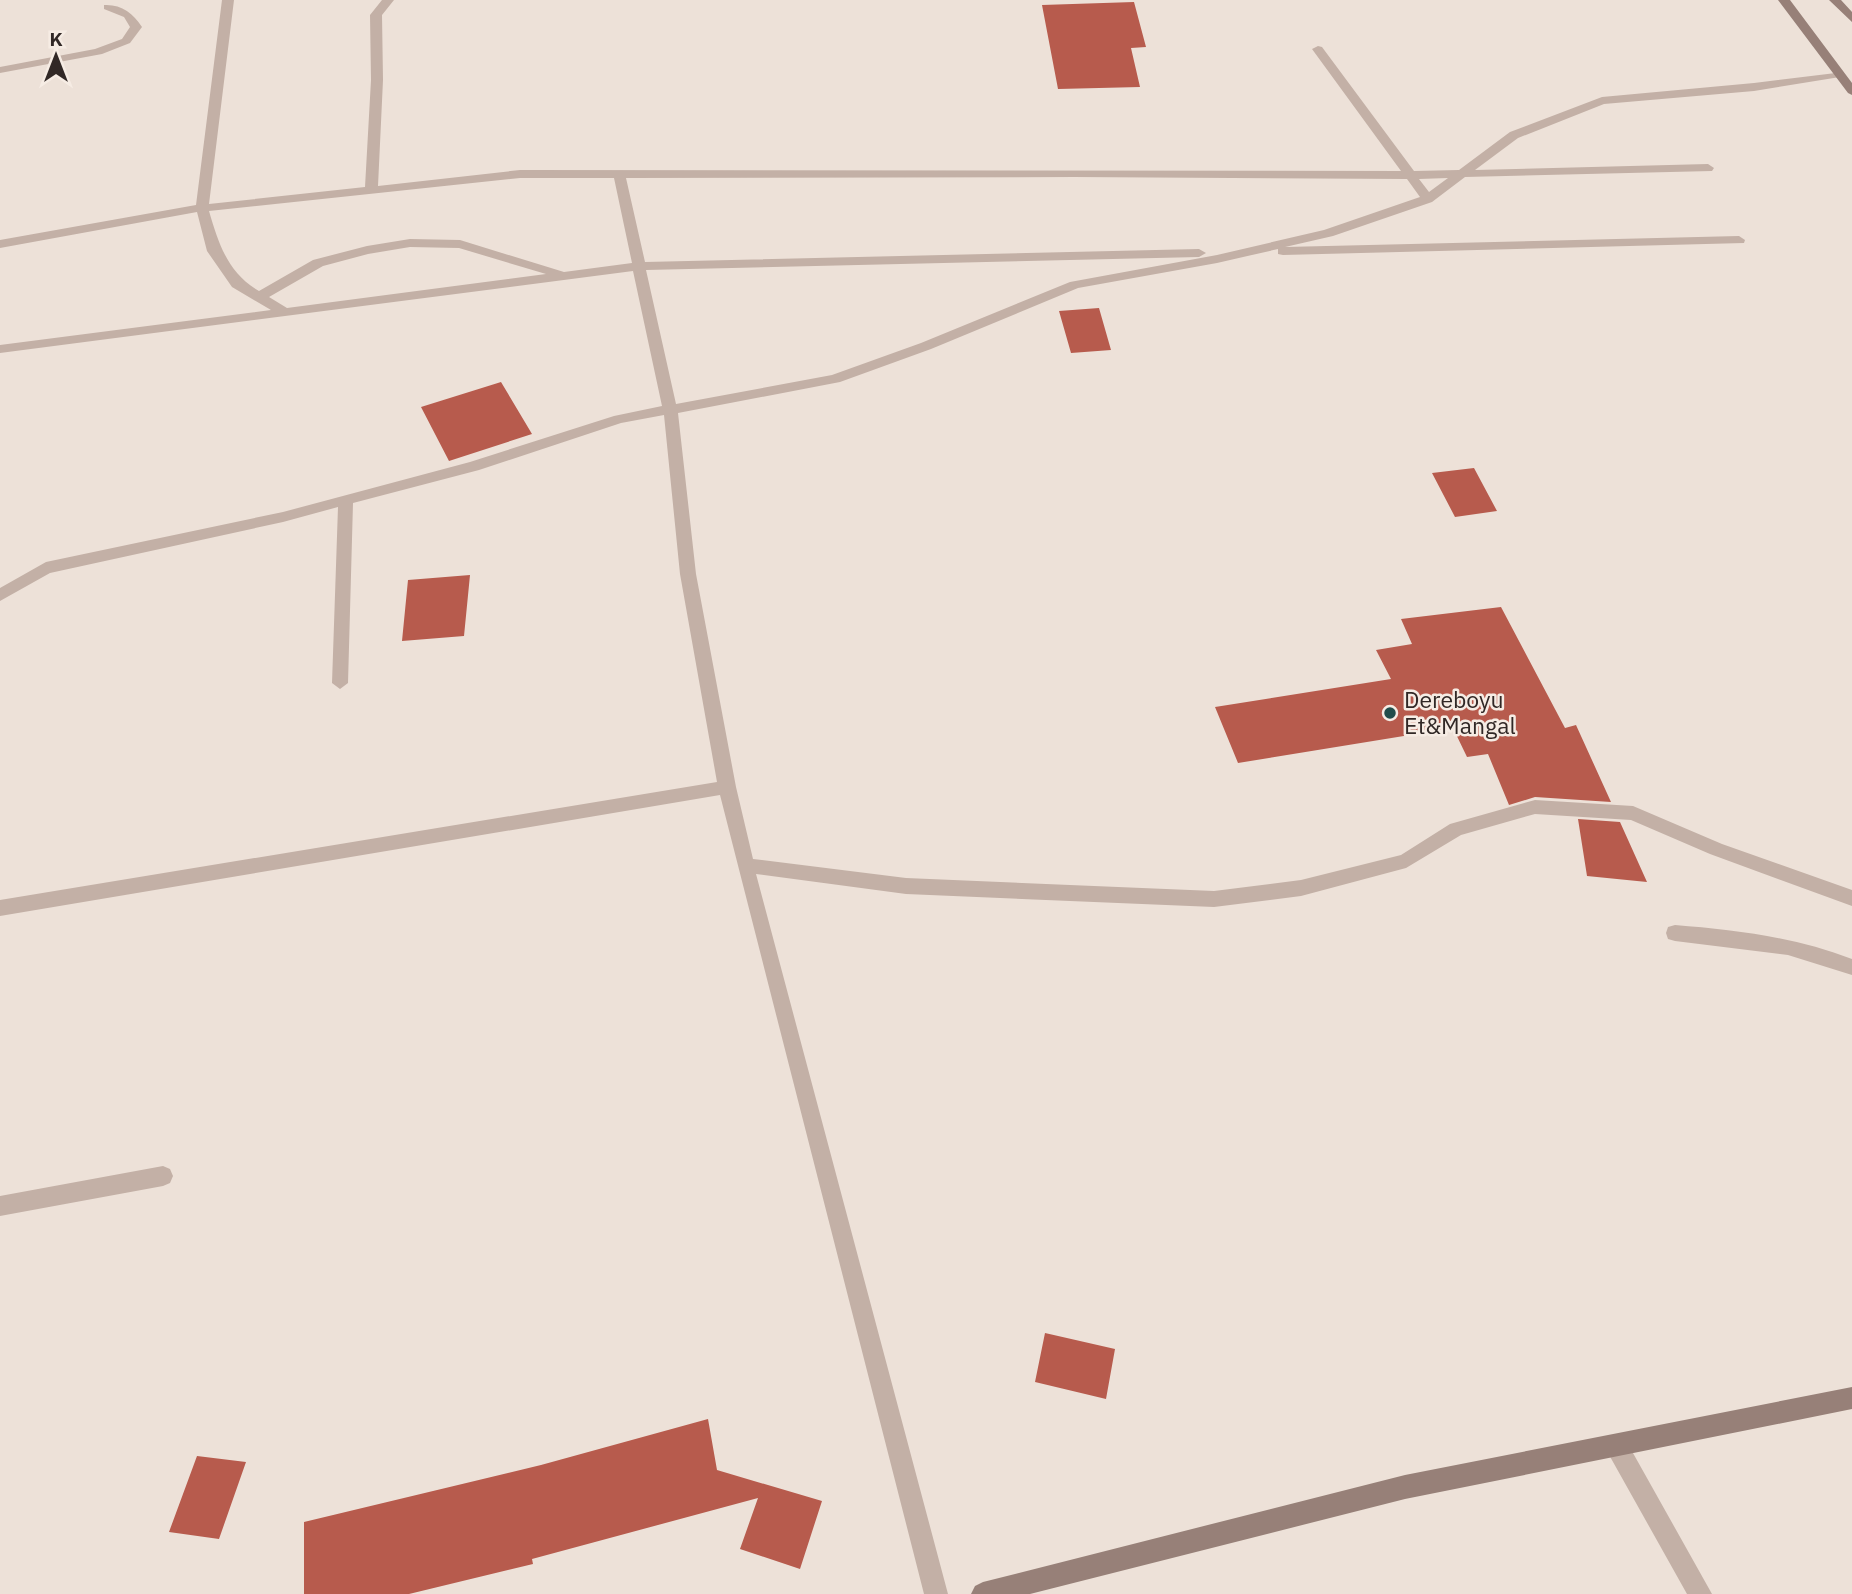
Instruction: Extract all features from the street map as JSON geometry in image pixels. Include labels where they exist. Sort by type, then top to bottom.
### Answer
[{"type":"street","points":[[228,0],[202,208],[214,251],[237,284],[285,312]]},
{"type":"street","points":[[370,190],[377,80],[376,15],[388,0]]},
{"type":"street","points":[[1784,0],[1852,91]]},
{"type":"street","points":[[1835,0],[1852,19]]},
{"type":"street","points":[[0,70],[98,52],[126,41],[136,27],[128,15],[108,7]]},
{"type":"street","points":[[1318,49],[1428,199]]},
{"type":"street","points":[[0,595],[46,568],[283,517],[474,466],[619,419],[835,379],[926,346],[1075,285],[1247,252],[1328,233],[1428,199],[1514,135],[1602,101],[1755,87],[1840,75]]},
{"type":"street","points":[[0,244],[202,208],[520,174],[1410,175],[1708,168]]},
{"type":"street","points":[[619,174],[670,409],[688,573],[727,787],[745,865],[936,1594]]},
{"type":"street","points":[[0,349],[639,266],[1739,240]]},
{"type":"street","points":[[259,297],[318,263],[366,250],[410,243],[460,244],[506,260],[568,275]]},
{"type":"street","points":[[340,683],[345,500]]},
{"type":"street","points":[[0,908],[727,787]]},
{"type":"street","points":[[745,865],[906,886],[1214,899],[1301,888],[1406,861],[1456,829],[1535,807],[1633,813],[1716,849],[1852,898]]},
{"type":"street","points":[[1675,933],[1736,939],[1829,957],[1852,967]]},
{"type":"street","points":[[0,1206],[163,1176]]},
{"type":"street","points":[[983,1594],[1405,1487],[1852,1398]]},
{"type":"street","points":[[1616,1445],[1700,1594]]},
{"type":"building","points":[[1134,2],[1146,47],[1131,48],[1140,87],[1058,89],[1042,5]]},
{"type":"building","points":[[1099,308],[1111,350],[1071,353],[1059,311]]},
{"type":"building","points":[[501,382],[532,434],[449,461],[421,407]]},
{"type":"building","points":[[1474,468],[1497,511],[1455,517],[1432,473]]},
{"type":"building","points":[[470,575],[464,636],[402,641],[408,580]]},
{"type":"building","points":[[1501,607],[1565,728],[1576,725],[1611,802],[1535,797],[1509,805],[1488,754],[1467,757],[1453,728],[1238,763],[1215,707],[1391,679],[1376,650],[1412,644],[1401,619]]},
{"type":"building","points":[[1578,819],[1620,822],[1647,882],[1587,876]]},
{"type":"building","points":[[1045,1333],[1115,1349],[1106,1399],[1035,1382]]},
{"type":"building","points":[[708,1419],[717,1470],[822,1501],[800,1569],[740,1549],[758,1498],[532,1559],[533,1564],[409,1594],[304,1594],[304,1522],[541,1465]]},
{"type":"building","points":[[197,1456],[246,1462],[219,1539],[169,1532]]},
{"type":"place","name":"Dereboyu Et&Mangal","points":[[1390,713]]}]
